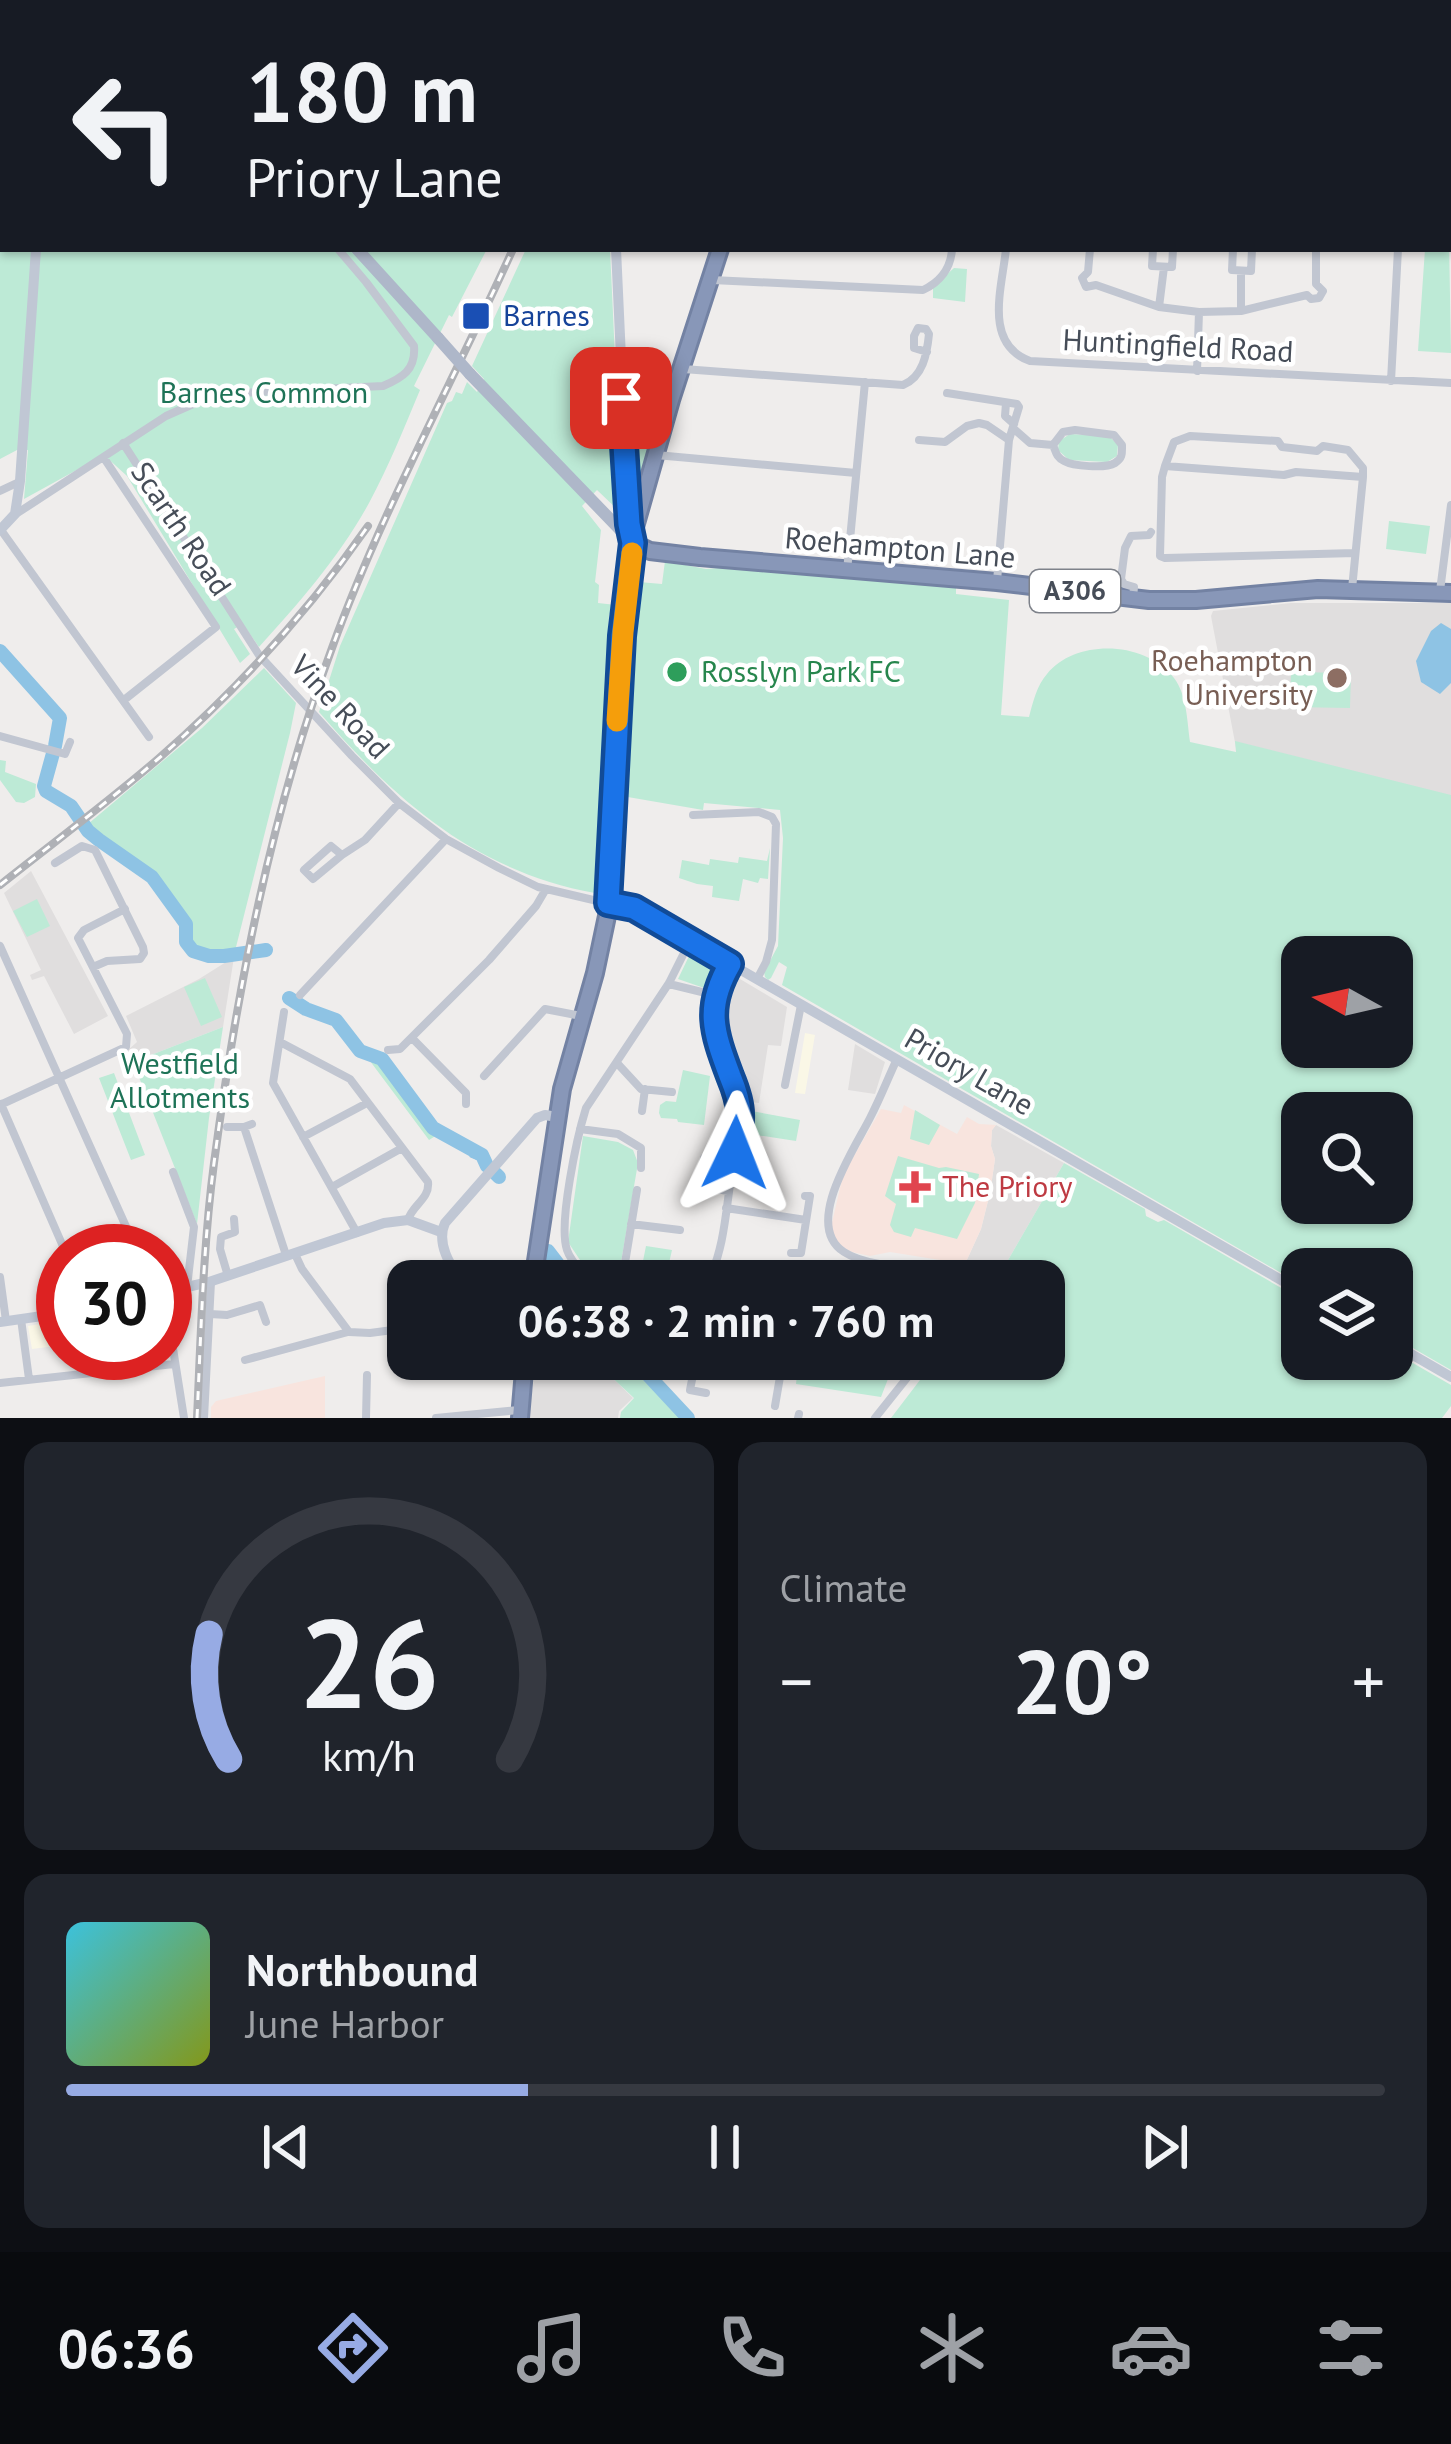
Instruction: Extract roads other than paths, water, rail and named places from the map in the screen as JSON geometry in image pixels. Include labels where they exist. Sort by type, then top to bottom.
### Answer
[{"type":"highway","points":[[536,1260],[566,1070],[602,943],[608,903],[622,636],[633,543],[666,417],[719,252]]},
{"type":"highway","points":[[633,543],[624,423],[632,409],[645,407],[666,417]]},
{"type":"highway","name":"Roehampton Lane","points":[[633,543],[656,552],[1133,599],[1181,601],[1280,591],[1446,593]]},
{"type":"highway","points":[[520,1414],[523,1380]]},
{"type":"main road","points":[[359,252],[633,543]]},
{"type":"street","points":[[15,514],[25,439],[36,252]]},
{"type":"street","points":[[149,737],[0,530],[15,514],[123,443],[200,400],[240,393],[383,386],[404,377],[415,357],[414,346],[341,252]]},
{"type":"street","points":[[616,252],[624,423]]},
{"type":"street","points":[[710,280],[923,290],[950,266],[952,252]]},
{"type":"street","name":"Huntingfield Road","points":[[1006,252],[999,327],[1003,340],[1019,357],[1042,363],[1451,383]]},
{"type":"street","points":[[1090,252],[1088,272],[1096,275],[1096,285],[1159,307],[1199,313],[1241,311],[1321,296],[1322,289],[1316,284],[1316,252]]},
{"type":"street","points":[[1153,252],[1152,266],[1164,267],[1172,267],[1173,252]]},
{"type":"street","points":[[1233,252],[1232,270],[1241,272],[1251,271],[1252,252]]},
{"type":"street","points":[[1391,381],[1398,252]]},
{"type":"street","points":[[1159,307],[1164,267]]},
{"type":"street","points":[[1241,272],[1241,311]]},
{"type":"street","points":[[1197,370],[1199,313]]},
{"type":"street","points":[[681,369],[907,384],[927,352]]},
{"type":"street","points":[[622,366],[628,392],[645,407]]},
{"type":"street","points":[[847,571],[865,382]]},
{"type":"street","points":[[947,393],[1018,405],[1010,440],[997,582]]},
{"type":"street","points":[[919,440],[945,442],[980,423],[1010,440]]},
{"type":"street","points":[[1014,426],[1030,443]]},
{"type":"street","points":[[1067,431],[1110,433],[1121,441],[1123,451],[1111,465],[1071,464],[1060,459],[1053,445],[1067,431]]},
{"type":"street","points":[[1352,590],[1364,468],[1348,450],[1323,446],[1318,451],[1282,446],[1278,441],[1190,436],[1174,442],[1162,477],[1160,556],[1355,553]]},
{"type":"street","name":"Vine Road","points":[[123,443],[259,655],[399,803],[446,839],[546,889],[608,903]]},
{"type":"street","points":[[1009,457],[1030,443],[1053,445]]},
{"type":"street","points":[[656,454],[856,472]]},
{"type":"street","name":"Scarth Road","points":[[104,458],[216,627],[124,700]]},
{"type":"street","points":[[1165,466],[1363,477]]},
{"type":"street","points":[[0,491],[20,481]]},
{"type":"street","points":[[1446,593],[1451,505]]},
{"type":"street","points":[[1133,599],[1134,586],[1121,579],[1126,541],[1150,532]]},
{"type":"street","points":[[0,736],[59,755],[70,742]]},
{"type":"street","points":[[342,855],[332,846],[304,870],[313,879],[365,840],[399,803]]},
{"type":"street","points":[[693,815],[754,812],[774,820],[773,933],[767,956],[753,966],[752,976]]},
{"type":"street","points":[[300,995],[446,839]]},
{"type":"street","points":[[55,863],[82,846],[91,847],[143,947],[142,956],[93,967]]},
{"type":"street","points":[[388,1050],[400,1049],[412,1039],[489,960],[546,889]]},
{"type":"street","name":"Priory Lane","points":[[608,903],[634,908],[1281,1280]]},
{"type":"street","points":[[53,1224],[0,1104],[126,1047],[128,1034],[79,941],[84,930],[125,909]]},
{"type":"street","points":[[572,1260],[565,1238],[586,1108],[669,983],[690,940]]},
{"type":"street","points":[[0,946],[125,1224]]},
{"type":"street","points":[[717,1260],[741,1115],[718,1040],[714,995],[730,964]]},
{"type":"street","points":[[669,983],[714,995]]},
{"type":"street","points":[[785,1085],[802,1004]]},
{"type":"street","points":[[484,1076],[545,1009],[582,1016]]},
{"type":"street","points":[[284,1012],[273,1083],[357,1233]]},
{"type":"street","points":[[412,1039],[466,1093],[466,1104]]},
{"type":"street","points":[[280,1042],[343,1074],[402,1148],[428,1186],[409,1220]]},
{"type":"street","points":[[874,1260],[837,1247],[830,1236],[830,1206],[839,1173],[897,1059]]},
{"type":"street","points":[[616,1063],[641,1089],[673,1092]]},
{"type":"street","points":[[642,1111],[645,1089]]},
{"type":"street","points":[[303,1137],[367,1103]]},
{"type":"street","points":[[449,1260],[441,1232],[445,1223],[537,1118],[557,1117]]},
{"type":"street","points":[[227,1127],[248,1125],[291,1256],[349,1332]]},
{"type":"street","points":[[580,1129],[618,1134],[641,1148],[641,1168]]},
{"type":"street","points":[[332,1186],[402,1148]]},
{"type":"street","points":[[704,1158],[699,1186],[728,1191]]},
{"type":"street","points":[[173,1172],[194,1227],[192,1244]]},
{"type":"street","points":[[625,1260],[637,1190]]},
{"type":"street","points":[[791,1253],[801,1253],[810,1196],[805,1196]]},
{"type":"street","points":[[726,1208],[806,1220]]},
{"type":"street","points":[[228,1276],[221,1238],[235,1232],[234,1220]]},
{"type":"street","points":[[192,1286],[384,1222],[409,1220],[441,1232]]},
{"type":"street","points":[[631,1224],[680,1230]]},
{"type":"street","points":[[0,1277],[3,1322],[36,1317]]},
{"type":"street","points":[[204,1418],[211,1282]]},
{"type":"street","points":[[210,1315],[260,1305],[266,1322]]},
{"type":"street","points":[[21,1319],[29,1379]]},
{"type":"street","points":[[245,1360],[349,1332],[387,1329]]},
{"type":"street","points":[[1413,1355],[1451,1377]]},
{"type":"street","points":[[367,1375],[367,1418]]},
{"type":"street","points":[[0,1383],[36,1378]]},
{"type":"street","points":[[177,1380],[184,1418]]},
{"type":"street","points":[[692,1380],[690,1390],[706,1393]]},
{"type":"street","points":[[775,1406],[779,1380]]},
{"type":"street","points":[[875,1418],[906,1380]]},
{"type":"street","points":[[436,1418],[520,1414]]},
{"type":"water","points":[[1441,623],[1451,629],[1451,683],[1440,694],[1421,682],[1416,661],[1431,631]]},
{"type":"waterway","points":[[0,651],[60,718],[46,791],[71,806],[99,840],[152,877],[186,924],[186,942],[193,951],[224,956],[266,950]]},
{"type":"waterway","points":[[187,951],[193,951]]},
{"type":"waterway","points":[[289,998],[336,1020],[360,1051],[382,1059],[433,1128],[482,1155],[487,1166]]},
{"type":"waterway","points":[[471,1156],[483,1161]]},
{"type":"waterway","points":[[496,1174],[499,1177]]},
{"type":"waterway","points":[[548,1251],[555,1260]]},
{"type":"waterway","points":[[653,1380],[688,1418]]},
{"type":"railway","points":[[197,1418],[207,1226],[223,1098],[245,967],[291,774],[332,648],[373,546],[512,252]]},
{"type":"railway","points":[[0,885],[139,775],[216,706],[296,619],[368,526]]},
{"type":"place","name":"Barnes","points":[[476,316]]},
{"type":"place","name":"Rosslyn Park FC","points":[[677,672]]},
{"type":"place","name":"Roehampton University","points":[[1337,678]]},
{"type":"place","name":"The Priory","points":[[915,1187]]},
{"type":"park label","name":"Barnes Common","points":[[264,393]]},
{"type":"park label","name":"Westfield Allotments","points":[[180,1081]]}]
